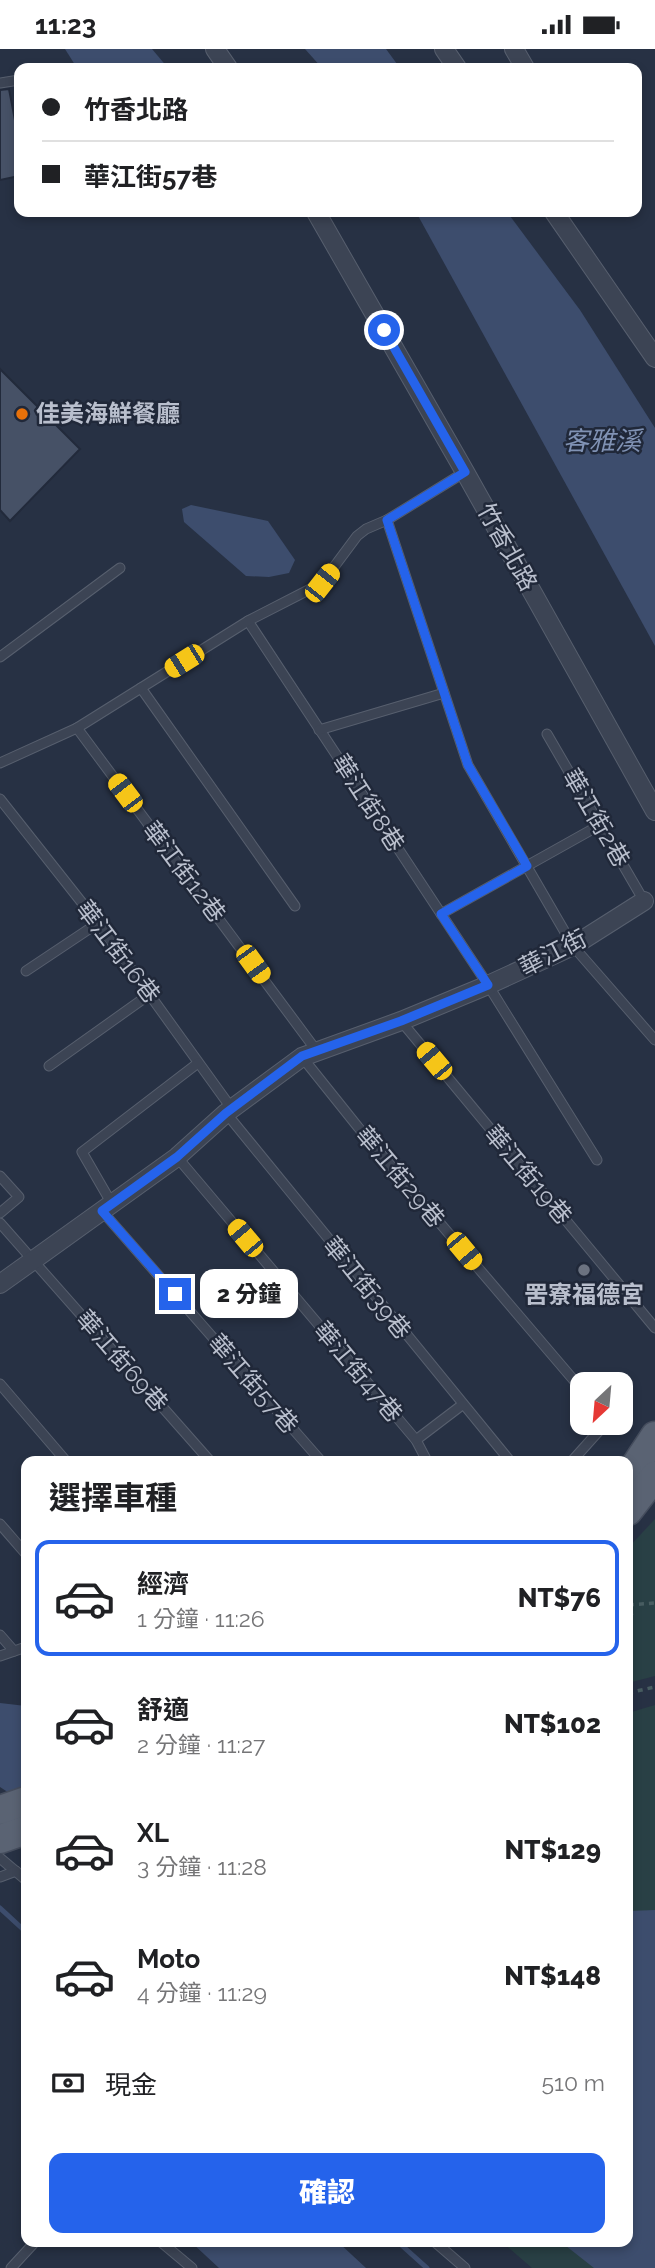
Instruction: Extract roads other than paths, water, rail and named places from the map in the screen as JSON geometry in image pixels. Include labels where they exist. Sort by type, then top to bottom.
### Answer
[{"type":"main road","points":[[633,1469],[655,1436]]},
{"type":"main road","points":[[633,1505],[655,1476]]},
{"type":"main road","points":[[0,1810],[21,1803]]},
{"type":"main road","points":[[0,1839],[21,1832]]},
{"type":"street","name":"竹香北路","points":[[319,217],[655,811]]},
{"type":"street","points":[[557,217],[655,358]]},
{"type":"street","name":"華江街","points":[[0,1284],[177,1157],[229,1111],[309,1053],[401,1021],[488,985],[573,946],[645,901]]},
{"type":"lane","points":[[0,763],[77,728],[248,621],[322,583],[356,535],[387,520],[465,472]]},
{"type":"lane","points":[[387,520],[468,765],[573,946],[655,1040]]},
{"type":"lane","points":[[0,657],[120,568]]},
{"type":"lane","name":"華江街8巷","points":[[248,621],[488,985],[597,1160]]},
{"type":"lane","points":[[141,688],[295,906]]},
{"type":"lane","points":[[319,730],[444,693]]},
{"type":"lane","name":"華江街12巷","points":[[77,728],[309,1053]]},
{"type":"lane","name":"華江街2巷","points":[[547,734],[645,901]]},
{"type":"lane","name":"華江街16巷","points":[[0,799],[98,923],[229,1111]]},
{"type":"lane","points":[[441,914],[600,825]]},
{"type":"lane","points":[[26,971],[98,923]]},
{"type":"lane","points":[[49,1066],[150,994]]},
{"type":"lane","name":"華江街19巷","points":[[401,1021],[655,1328]]},
{"type":"lane","name":"華江街29巷","points":[[309,1053],[358,1127],[570,1376]]},
{"type":"lane","name":"華江街57巷","points":[[198,1063],[82,1152],[107,1207],[317,1456]]},
{"type":"lane","name":"華江街39巷","points":[[229,1111],[462,1405],[506,1456]]},
{"type":"lane","name":"華江街47巷","points":[[177,1157],[416,1440],[424,1456]]},
{"type":"lane","points":[[0,1176],[19,1197],[0,1213]]},
{"type":"lane","name":"華江街69巷","points":[[0,1223],[205,1456]]},
{"type":"lane","points":[[0,1384],[62,1456]]},
{"type":"lane","points":[[416,1440],[462,1405]]},
{"type":"lane","points":[[576,1456],[595,1435]]},
{"type":"lane","points":[[0,1524],[21,1549]]},
{"type":"lane","points":[[0,1635],[13,1651]]},
{"type":"lane","points":[[0,1656],[21,1649]]},
{"type":"lane","points":[[0,1858],[21,1876]]},
{"type":"lane","points":[[0,1877],[16,1871]]},
{"type":"lane","points":[[11,2268],[30,2247]]},
{"type":"lane","points":[[167,2247],[192,2268]]},
{"type":"lane","points":[[441,2247],[465,2268]]},
{"type":"water","points":[[65,49],[152,49],[164,63],[74,63]]},
{"type":"water","points":[[305,49],[386,49],[396,63],[318,63]]},
{"type":"water","name":"客雅溪","points":[[419,217],[511,217],[580,310],[655,428],[655,646]]},
{"type":"water","points":[[191,505],[268,521],[295,560],[289,573],[269,577],[246,576],[184,522],[182,509]]},
{"type":"water","points":[[0,1703],[21,1705],[21,1801],[0,1787]]},
{"type":"water","points":[[655,1910],[655,2268],[594,2268],[567,2247],[633,2247],[633,1911]]},
{"type":"water","points":[[196,2247],[343,2247],[366,2268],[219,2268]]},
{"type":"waterway","points":[[0,1908],[21,1927]]},
{"type":"waterway","points":[[404,2247],[427,2268]]},
{"type":"place","name":"佳美海鮮餐廳","points":[[22,414]]},
{"type":"place","name":"罟寮福德宮","points":[[584,1270]]}]
